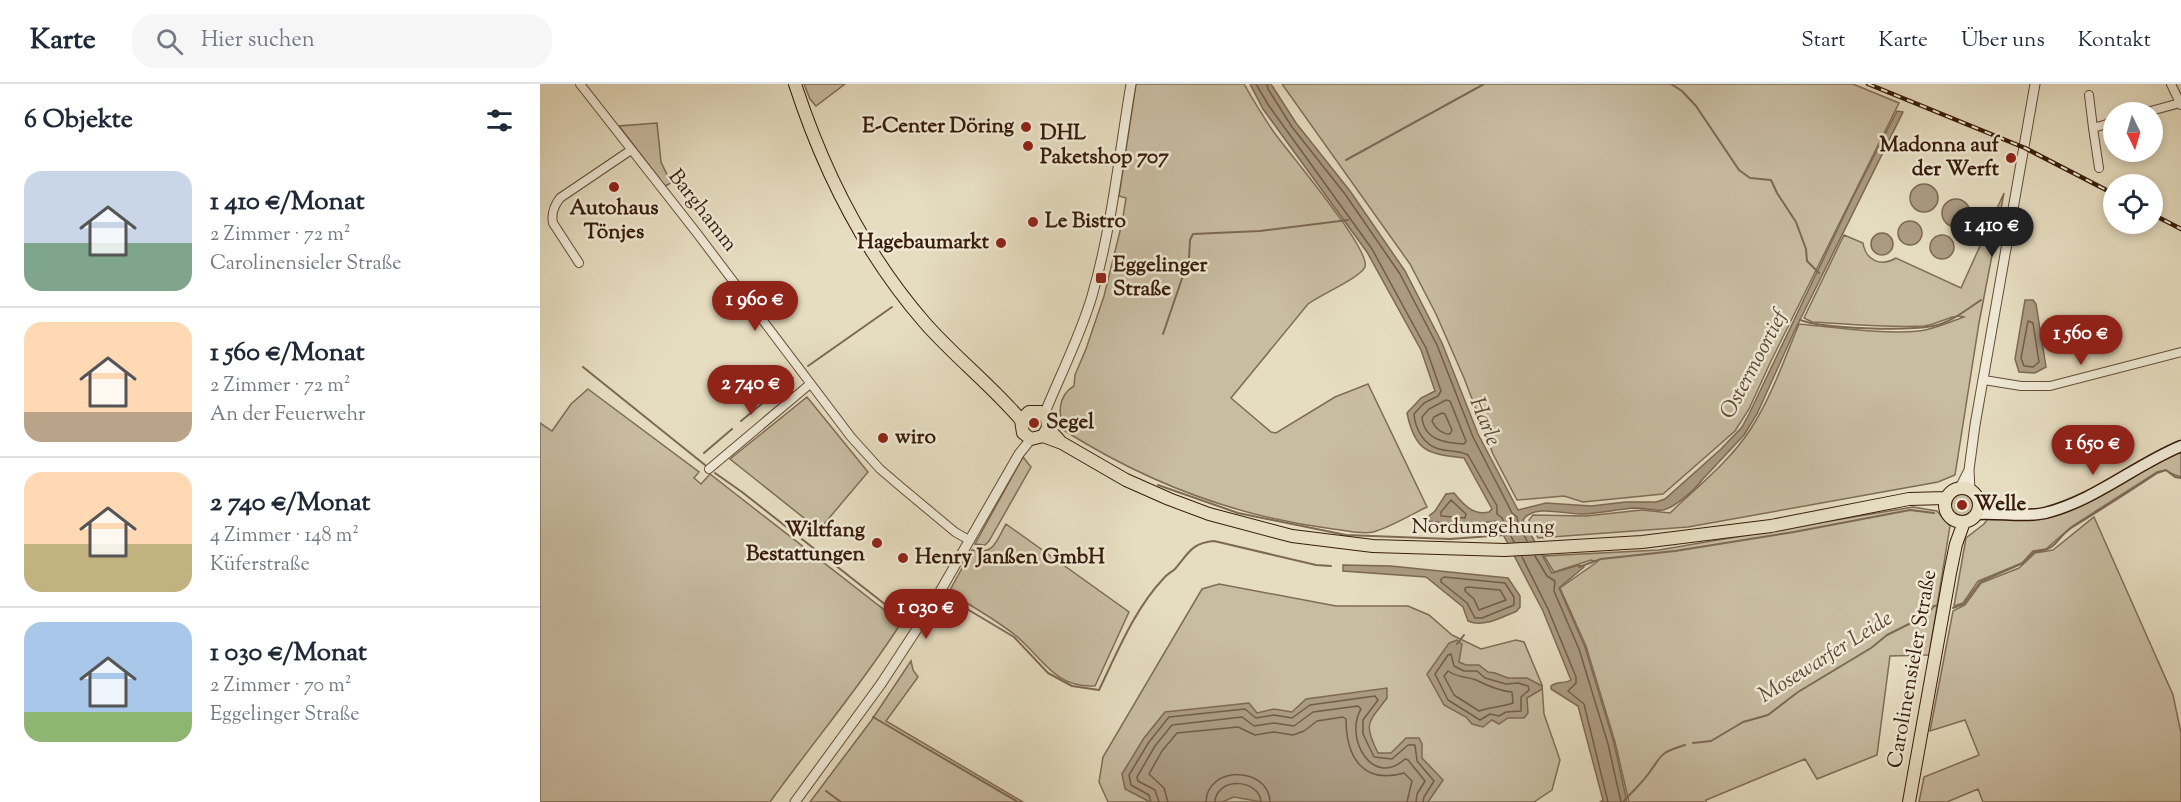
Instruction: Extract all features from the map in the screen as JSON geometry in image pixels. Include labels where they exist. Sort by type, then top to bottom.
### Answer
[{"type":"main road","name":"Nordumgehung","points":[[795,84],[814,137],[847,209],[893,282],[940,339],[1004,400],[1062,443],[1120,477],[1209,514],[1292,536],[1373,546],[1505,550],[1696,536],[1771,526],[1909,499],[1945,502]]},
{"type":"main road","points":[[1978,508],[1977,497],[1965,489],[1952,491],[1945,502],[1947,514],[1959,521],[1978,508],[2031,515],[2055,510],[2085,497],[2181,446]]},
{"type":"main road","name":"Carolinensieler Straße","points":[[1909,802],[1959,521]]},
{"type":"street","name":"Barghamm","points":[[580,84],[710,250],[840,423],[880,469],[955,532],[969,540]]},
{"type":"street","points":[[795,802],[930,609],[1052,393],[1082,325],[1097,278],[1112,204],[1131,84]]},
{"type":"street","points":[[1965,489],[2035,84]]},
{"type":"street","points":[[2163,108],[2180,104],[2171,84]]},
{"type":"street","points":[[2089,95],[2100,168]]},
{"type":"street","points":[[2093,128],[2103,125]]},
{"type":"street","points":[[579,263],[553,223],[555,204],[560,198],[631,150]]},
{"type":"street","points":[[1984,380],[2021,386],[2050,386],[2181,352]]},
{"type":"street","points":[[710,468],[810,384]]},
{"type":"shaded area","points":[[804,84],[845,84],[816,106],[810,99]]},
{"type":"shaded area","points":[[1136,84],[1244,84],[1273,131],[1342,221],[1363,257],[1365,267],[1362,271],[1308,304],[1231,398],[1271,432],[1276,433],[1335,397],[1368,384],[1427,507],[1387,527],[1369,533],[1262,516],[1193,495],[1160,481],[1065,431],[1060,407],[1064,395],[1074,386],[1075,375],[1104,296],[1122,223],[1126,198],[1119,196]]},
{"type":"shaded area","points":[[1282,84],[1853,84],[1899,103],[1749,409],[1735,431],[1663,494],[1583,502],[1564,496],[1517,500],[1493,454],[1436,314],[1410,264]]},
{"type":"shaded area","points":[[657,123],[661,162],[671,183],[665,186],[619,126]]},
{"type":"shaded area","points":[[2004,193],[1979,323],[1955,475],[1938,482],[1688,527],[1538,538],[1529,520],[1533,515],[1586,516],[1642,510],[1670,513],[1723,463],[1750,430],[1771,392],[1799,324],[1905,332],[1931,329],[1964,317],[1955,317],[1924,326],[1812,322],[1804,318],[1844,235],[1863,243],[1867,254],[1875,261],[1885,262],[1896,258],[1961,288]]},
{"type":"shaded area","points":[[588,389],[699,472],[694,478],[701,484],[710,474],[901,623],[870,669],[770,802],[540,802],[540,423],[552,431],[571,404]]},
{"type":"shaded area","points":[[807,397],[868,472],[819,530],[730,459]]},
{"type":"shaded area","points":[[2181,452],[2181,477],[2166,470],[2157,472],[2071,527],[2046,549],[2033,551],[2022,563],[1978,581],[1963,603],[1954,606],[1966,538],[1984,524],[1990,516],[2033,519]]},
{"type":"shaded area","points":[[1023,457],[1031,467],[989,541],[985,545],[975,544]]},
{"type":"shaded area","points":[[1962,493],[1971,497],[1975,506],[1971,515],[1962,519],[1953,515],[1949,506],[1953,497]]},
{"type":"shaded area","points":[[1913,507],[1937,511],[1950,526],[1929,655],[1890,656],[1877,755],[1817,779],[1805,759],[1706,800],[1706,802],[1629,802],[1615,742],[1586,646],[1560,588],[1597,562],[1591,560],[1554,572],[1544,556],[1659,550]]},
{"type":"shaded area","points":[[2094,517],[2173,695],[2181,733],[2181,802],[1983,802],[1978,789],[1947,802],[1919,802],[1924,777],[1979,755],[1965,720],[1930,731],[1953,611],[1965,605],[1981,583],[2019,568],[2035,553],[2053,550]]},
{"type":"shaded area","points":[[1006,524],[1129,612],[1095,686],[1069,682],[1059,677],[1015,635],[949,592],[972,550],[986,550],[994,545]]},
{"type":"shaded area","points":[[1219,584],[1336,606],[1408,606],[1429,615],[1452,635],[1481,649],[1516,640],[1524,642],[1542,685],[1544,714],[1560,760],[1552,790],[1534,802],[1108,802],[1099,782],[1103,757],[1202,589]]},
{"type":"shaded area","points":[[911,661],[918,677],[886,721],[1023,802],[810,802],[871,721]]},
{"type":"water","points":[[1250,84],[1271,84],[1296,123],[1350,191],[1405,271],[1442,343],[1478,434],[1518,510],[1546,503],[1591,506],[1626,502],[1656,502],[1665,499],[1721,449],[1742,427],[1853,197],[1897,111],[1903,112],[1794,332],[1757,414],[1744,435],[1699,484],[1668,509],[1635,508],[1580,514],[1542,511],[1534,512],[1523,520],[1552,573],[1579,565],[1584,567],[1559,588],[1585,647],[1614,743],[1627,802],[1600,802],[1603,800],[1578,706],[1551,689],[1553,684],[1571,680],[1543,611],[1496,521],[1463,525],[1428,521],[1429,516],[1446,494],[1454,493],[1473,511],[1483,513],[1492,509],[1464,458],[1441,455],[1425,449],[1414,436],[1407,413],[1421,398],[1435,391],[1421,350],[1367,252],[1263,109]]},
{"type":"water","points":[[1924,184],[1934,188],[1938,198],[1934,208],[1924,212],[1914,208],[1910,198],[1914,188]]},
{"type":"water","points":[[1956,199],[1966,203],[1970,213],[1966,223],[1956,227],[1946,223],[1942,213],[1946,203]]},
{"type":"water","points":[[1910,221],[1915,222],[1921,228],[1921,238],[1915,244],[1910,245],[1905,244],[1899,238],[1898,233],[1899,228],[1905,222]]},
{"type":"water","points":[[1878,233],[1886,233],[1893,240],[1893,248],[1886,255],[1878,255],[1871,248],[1871,240]]},
{"type":"water","points":[[1942,235],[1950,239],[1954,247],[1950,255],[1942,259],[1934,255],[1930,247],[1934,239]]},
{"type":"water","points":[[2025,300],[2033,300],[2036,304],[2046,367],[2035,373],[2019,372],[2015,359]]},
{"type":"water","points":[[1343,565],[1391,566],[1508,578],[1520,596],[1520,607],[1517,611],[1493,621],[1474,623],[1468,621],[1463,607],[1426,577],[1343,571]]},
{"type":"water","points":[[1457,640],[1462,644],[1459,662],[1466,665],[1479,665],[1488,672],[1508,678],[1527,678],[1542,686],[1542,689],[1527,698],[1528,713],[1524,718],[1508,718],[1499,724],[1492,720],[1483,727],[1472,724],[1466,717],[1444,705],[1427,674],[1449,643]]},
{"type":"water","points":[[1387,688],[1387,698],[1372,718],[1370,735],[1378,753],[1391,753],[1406,738],[1419,738],[1422,744],[1422,758],[1443,780],[1428,802],[1262,802],[1234,797],[1222,802],[1150,802],[1125,789],[1122,774],[1144,738],[1165,712],[1249,703],[1257,713],[1274,709],[1292,712],[1306,699]]},
{"type":"waterway","points":[[1346,160],[1484,84]]},
{"type":"waterway","points":[[1671,84],[1682,91],[1696,106],[1739,170],[1750,178],[1771,180],[1796,222],[1806,249],[1807,261],[1819,273]]},
{"type":"waterway","points":[[1163,334],[1189,258],[1190,240],[1193,234],[1260,231],[1348,220]]},
{"type":"waterway","name":"Ostermoortief","points":[[1800,320],[1846,327],[1921,328],[1946,322],[1981,300]]},
{"type":"waterway","points":[[808,366],[892,307]]},
{"type":"waterway","points":[[583,367],[705,465]]},
{"type":"waterway","points":[[741,421],[793,378]]},
{"type":"waterway","points":[[704,453],[732,429]]},
{"type":"waterway","name":"Mosewarfer Leide","points":[[1953,608],[1964,604],[1980,582],[2023,563],[2034,552],[2048,549],[2071,528],[2157,473],[2166,470],[2175,477],[2181,478]]},
{"type":"waterway","points":[[715,473],[905,620]]},
{"type":"waterway","points":[[1158,485],[1238,513],[1346,535],[1450,539],[1505,535]]},
{"type":"waterway","points":[[1579,567],[1601,559],[1675,551],[1910,510],[1934,513]]},
{"type":"waterway","points":[[923,631],[927,634],[947,597],[1014,637],[1048,673],[1072,686],[1099,690],[1127,631],[1144,603],[1165,577],[1200,544],[1214,541],[1316,565],[1331,566]]},
{"type":"waterway","name":"Mosewarfer Leide","points":[[1693,743],[1711,741],[1743,722],[1768,715],[1798,692],[1871,648],[1887,635],[1925,616],[1934,606],[1940,605]]},
{"type":"waterway","points":[[1457,644],[1464,635]]},
{"type":"waterway","points":[[873,717],[1018,802]]},
{"type":"waterway","name":"Mosewarfer Leide","points":[[1623,802],[1643,781],[1662,755],[1685,745]]},
{"type":"waterway","points":[[826,791],[841,802]]},
{"type":"railway","points":[[1868,84],[2025,148],[2103,188]]},
{"type":"railway","points":[[2163,220],[2181,229]]},
{"type":"place","name":"E-Center Döring","points":[[1026,127]]},
{"type":"place","name":"DHL Paketshop 707","points":[[1028,146]]},
{"type":"place","name":"Madonna auf der Werft","points":[[2011,158]]},
{"type":"place","name":"Autohaus Tönjes","points":[[614,187]]},
{"type":"place","name":"Le Bistro","points":[[1033,222]]},
{"type":"place","name":"Hagebaumarkt","points":[[1001,243]]},
{"type":"place","name":"Eggelinger Straße","points":[[1101,278]]},
{"type":"place","name":"Segel","points":[[1034,423]]},
{"type":"place","name":"wiro","points":[[883,438]]},
{"type":"place","name":"Welle","points":[[1962,505]]},
{"type":"place","name":"Wiltfang Bestattungen","points":[[877,543]]},
{"type":"place","name":"Henry Janßen GmbH","points":[[903,558]]},
{"type":"water label","name":"Harle","points":[[1484,422]]}]
